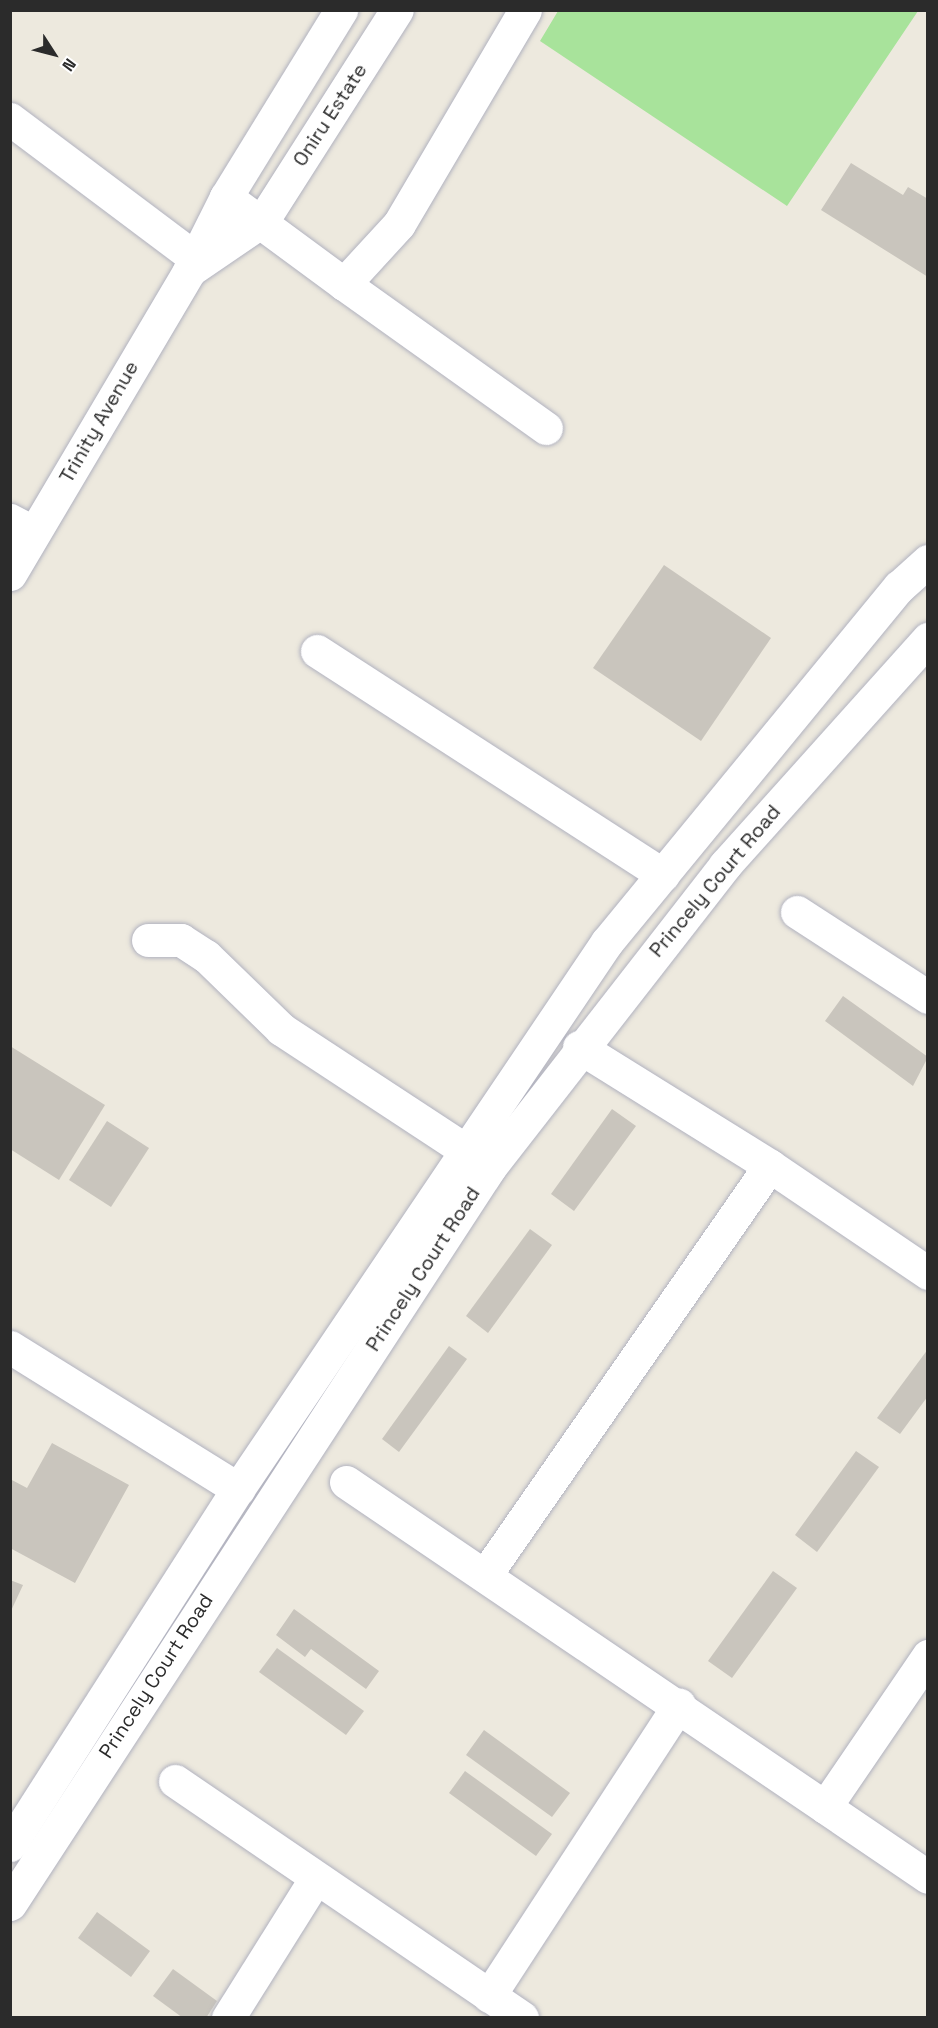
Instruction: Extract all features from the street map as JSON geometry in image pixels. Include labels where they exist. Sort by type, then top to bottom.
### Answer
[{"type":"street","points":[[341,10],[226,197],[263,220],[344,284],[546,428]]},
{"type":"street","name":"Oniru Estate","points":[[263,220],[397,10]]},
{"type":"street","points":[[344,284],[399,224],[525,10]]},
{"type":"street","points":[[10,119],[192,265],[263,220]]},
{"type":"street","name":"Trinity Avenue","points":[[10,574],[22,526],[192,265],[226,197]]},
{"type":"street","points":[[10,1845],[238,1489],[465,1150],[608,942],[899,587],[927,561]]},
{"type":"street","name":"Princely Court Road","points":[[10,1904],[490,1167],[579,1047],[725,865],[927,639]]},
{"type":"street","points":[[317,651],[663,875]]},
{"type":"street","points":[[797,912],[927,996]]},
{"type":"street","points":[[148,940],[181,940],[206,956],[281,1029],[465,1150]]},
{"type":"street","points":[[579,1047],[770,1166],[927,1273]]},
{"type":"street","points":[[486,1574],[770,1166]]},
{"type":"street","points":[[10,1347],[238,1489]]},
{"type":"street","points":[[346,1482],[679,1704],[927,1877]]},
{"type":"street","points":[[825,1807],[927,1656]]},
{"type":"street","points":[[489,1996],[679,1704]]},
{"type":"street","points":[[175,1781],[314,1881],[522,2018]]},
{"type":"street","points":[[228,2018],[314,1881]]},
{"type":"green space","points":[[558,11],[918,11],[787,206],[540,41]]},
{"type":"building","points":[[851,163],[903,195],[908,187],[928,199],[928,277],[821,210]]},
{"type":"building","points":[[664,565],[771,638],[701,741],[593,668]]},
{"type":"building","points":[[843,996],[928,1057],[913,1086],[825,1021]]},
{"type":"building","points":[[10,1046],[105,1105],[59,1180],[10,1149]]},
{"type":"building","points":[[612,1109],[636,1126],[574,1211],[551,1194]]},
{"type":"building","points":[[107,1121],[149,1148],[111,1207],[69,1180]]},
{"type":"building","points":[[530,1229],[552,1245],[488,1333],[466,1316]]},
{"type":"building","points":[[449,1346],[467,1359],[399,1452],[382,1439]]},
{"type":"building","points":[[928,1349],[928,1396],[900,1434],[877,1418]]},
{"type":"building","points":[[52,1443],[129,1485],[75,1583],[10,1548],[10,1479],[27,1488]]},
{"type":"building","points":[[856,1451],[879,1467],[817,1552],[795,1535]]},
{"type":"building","points":[[773,1571],[797,1588],[732,1678],[708,1661]]},
{"type":"building","points":[[10,1580],[23,1585],[10,1613]]},
{"type":"building","points":[[294,1609],[379,1671],[366,1689],[311,1649],[305,1657],[276,1635]]},
{"type":"building","points":[[277,1648],[364,1711],[346,1735],[259,1672]]},
{"type":"building","points":[[484,1730],[570,1793],[552,1817],[466,1755]]},
{"type":"building","points":[[465,1771],[552,1834],[536,1856],[449,1793]]},
{"type":"building","points":[[97,1912],[150,1951],[131,1977],[78,1938]]},
{"type":"building","points":[[173,1969],[217,2001],[206,2018],[183,2018],[153,1996]]}]
